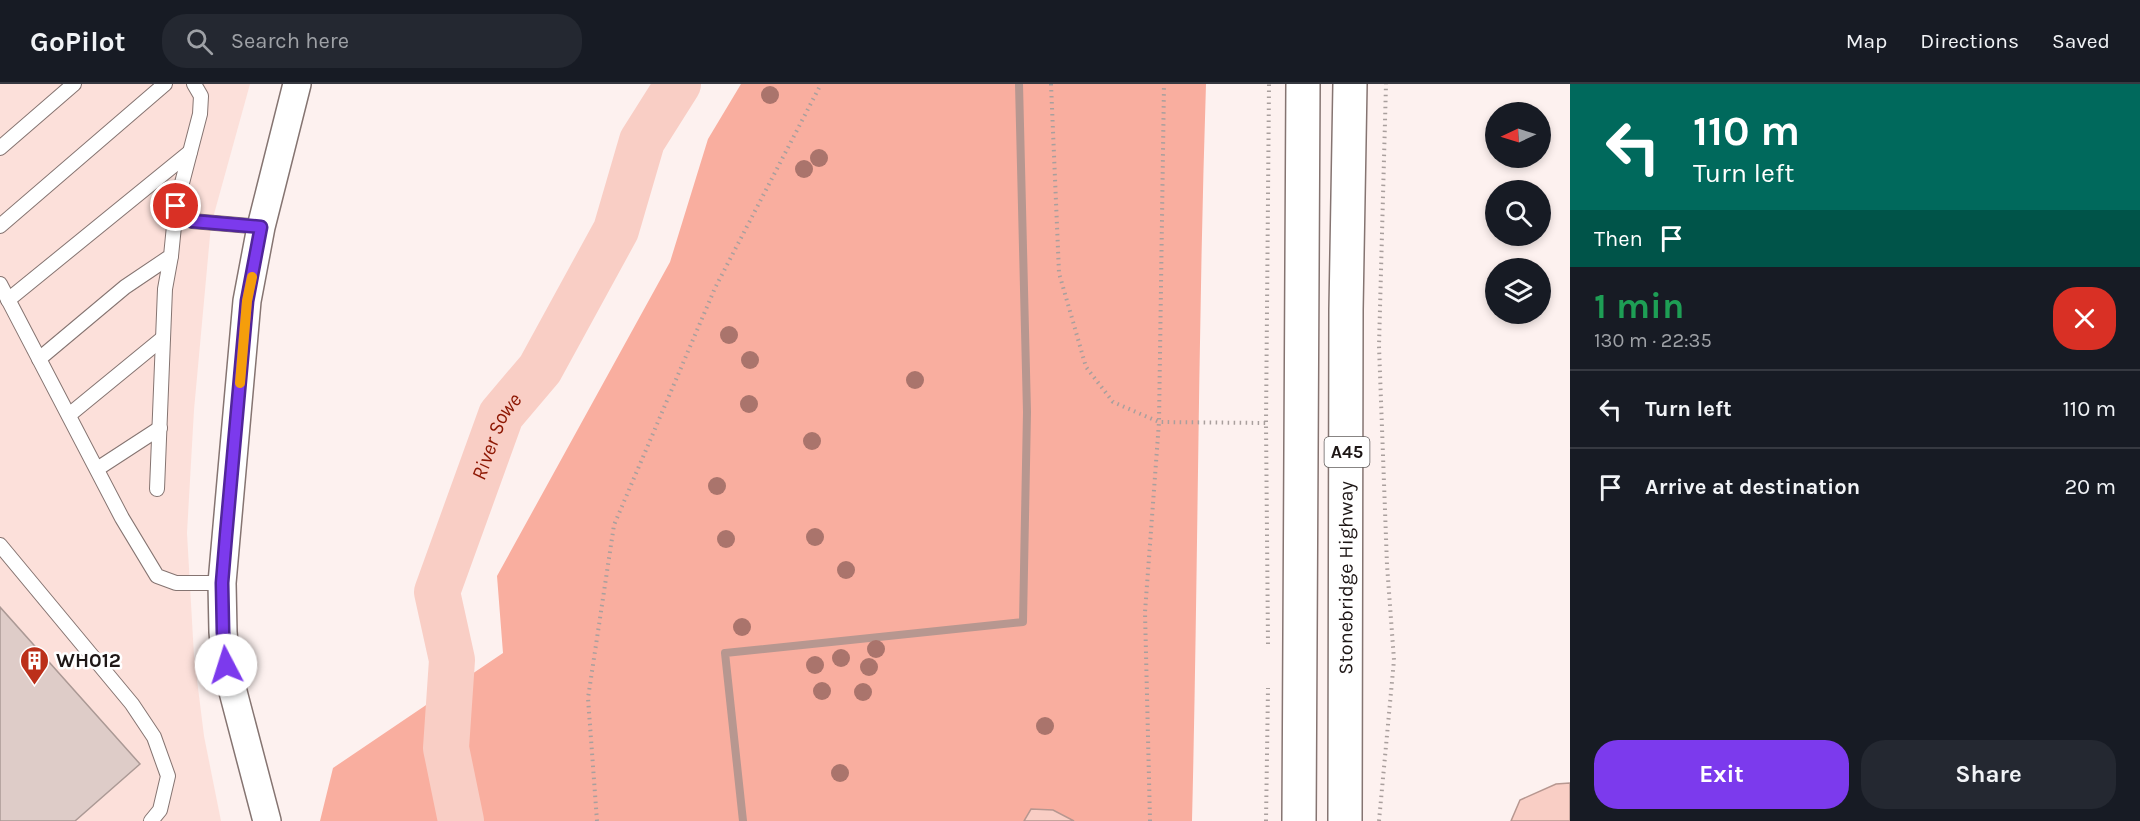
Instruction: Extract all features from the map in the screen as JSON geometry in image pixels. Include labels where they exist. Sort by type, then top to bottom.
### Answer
[{"type":"highway","name":"A45","points":[[1299,821],[1303,84]]},
{"type":"highway","name":"Stonebridge Highway","points":[[1345,821],[1346,310],[1350,84]]},
{"type":"street","points":[[267,821],[226,665],[222,583],[247,301],[261,227],[297,84]]},
{"type":"lane","points":[[0,147],[74,84]]},
{"type":"lane","points":[[0,226],[165,84]]},
{"type":"lane","points":[[157,489],[165,289],[176,206],[200,105],[201,96],[194,84]]},
{"type":"lane","points":[[8,300],[190,152]]},
{"type":"lane","points":[[176,206],[192,221],[261,227]]},
{"type":"lane","points":[[39,359],[125,287],[171,256]]},
{"type":"lane","points":[[0,284],[122,518],[157,576],[176,583],[222,583]]},
{"type":"lane","points":[[69,415],[163,338]]},
{"type":"lane","points":[[97,469],[160,428]]},
{"type":"lane","points":[[0,545],[132,704],[154,737],[168,776],[160,810],[151,821]]},
{"type":"path","points":[[597,821],[588,698],[614,525],[715,288],[821,84]]},
{"type":"path","points":[[1051,84],[1059,273],[1086,367],[1113,402],[1159,422],[1266,423]]},
{"type":"path","points":[[1150,821],[1145,612],[1159,422],[1164,84]]},
{"type":"path","points":[[1268,654],[1266,423],[1269,84]]},
{"type":"path","points":[[1378,821],[1394,660],[1387,565],[1379,346],[1386,84]]},
{"type":"path","points":[[1266,821],[1268,678]]},
{"type":"shaded area","points":[[0,84],[250,84],[211,225],[194,410],[187,533],[194,656],[204,736],[221,821],[0,821]]},
{"type":"shaded area","points":[[741,84],[1206,84],[1192,821],[320,821],[333,768],[503,653],[497,576],[670,262],[708,139]]},
{"type":"shaded area","points":[[1570,783],[1570,821],[1511,821],[1520,800],[1556,784]]},
{"type":"shaded area","points":[[1031,809],[1053,810],[1074,821],[1024,821]]},
{"type":"building","name":"WH012","points":[[0,607],[140,764],[75,821],[0,821]]},
{"type":"waterway","name":"River Sowe","points":[[461,821],[446,748],[452,660],[437,592],[501,415],[540,369],[616,230],[642,141],[678,84]]},
{"type":"waterway","points":[[743,821],[725,653],[1023,622],[1027,412],[1019,84]]},
{"type":"slow traffic","points":[[240,383],[247,301],[252,277]]},
{"type":"place","name":"WH012","points":[[35,686]]},
{"type":"route","points":[[176,206],[192,221],[261,227],[247,301],[222,583],[226,665]]}]
